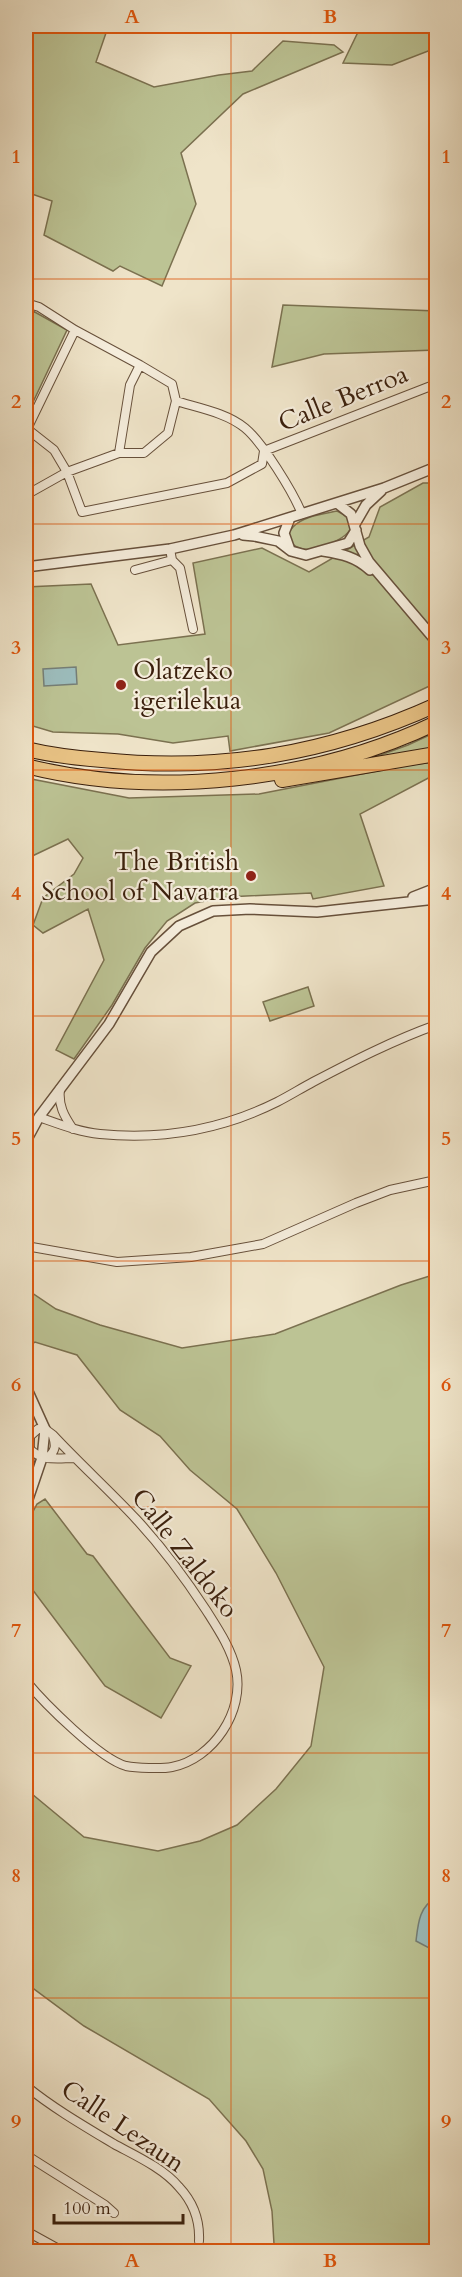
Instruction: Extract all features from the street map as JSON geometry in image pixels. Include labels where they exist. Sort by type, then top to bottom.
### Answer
[{"type":"highway","points":[[331,743],[436,697]]},
{"type":"highway","points":[[26,749],[50,755],[147,765],[203,764],[258,759],[331,743],[381,728],[436,705]]},
{"type":"highway","points":[[118,781],[178,782],[243,777],[283,770],[360,753],[436,723]]},
{"type":"highway","points":[[26,766],[54,773],[177,788],[260,783],[436,754]]},
{"type":"street","points":[[26,303],[39,307],[75,330],[172,384],[177,400],[168,433],[144,453],[119,453],[67,472],[26,495]]},
{"type":"street","points":[[75,330],[26,428],[54,450],[67,472],[82,512],[227,483],[262,464],[264,451]]},
{"type":"street","points":[[119,453],[130,385],[140,365]]},
{"type":"street","name":"Calle Berroa","points":[[264,451],[436,384]]},
{"type":"street","points":[[177,400],[232,420],[246,429],[264,451],[302,514]]},
{"type":"street","points":[[26,567],[170,549],[234,535],[384,488],[436,467]]},
{"type":"street","points":[[234,535],[278,541],[291,551],[306,555],[323,551],[348,543],[366,505],[384,488]]},
{"type":"street","points":[[337,503],[351,514],[360,546],[369,562],[436,641]]},
{"type":"street","points":[[290,518],[284,533],[291,551]]},
{"type":"street","points":[[170,549],[172,560],[180,568],[193,629]]},
{"type":"street","points":[[323,551],[342,554],[360,561],[436,648]]},
{"type":"street","points":[[135,570],[172,560]]},
{"type":"street","points":[[398,902],[436,888]]},
{"type":"street","points":[[26,1140],[39,1117],[108,1024],[151,952],[179,926],[213,911],[250,909],[317,912],[436,899]]},
{"type":"street","points":[[39,1117],[73,1129],[99,1134],[151,1136],[187,1133],[217,1126],[278,1102],[367,1054],[436,1025]]},
{"type":"street","points":[[60,1089],[61,1107],[73,1129]]},
{"type":"street","points":[[26,1246],[117,1262],[202,1255],[263,1244],[390,1190],[436,1180]]},
{"type":"street","points":[[26,1387],[49,1432],[45,1458],[27,1501]]},
{"type":"street","points":[[26,1411],[29,1437],[27,1501]]},
{"type":"street","points":[[29,1437],[38,1430],[49,1432]]},
{"type":"street","name":"Calle Zaldoko","points":[[26,1682],[68,1724],[104,1753],[126,1766],[174,1767],[198,1755],[217,1740],[230,1717],[237,1695],[237,1672],[229,1647],[196,1595],[138,1521],[49,1432]]},
{"type":"street","points":[[29,1448],[34,1454],[45,1458],[75,1458]]},
{"type":"street","name":"Calle Lezaun","points":[[26,2086],[96,2133],[151,2165],[180,2187],[195,2211],[200,2225],[199,2241]]},
{"type":"street","points":[[26,2156],[105,2205],[114,2213]]},
{"type":"street","points":[[26,2231],[64,2252]]},
{"type":"green space","points":[[26,26],[106,26],[107,30],[96,62],[154,87],[252,71],[283,41],[334,45],[343,52],[243,94],[181,153],[196,204],[162,286],[120,266],[113,271],[44,235],[52,201],[26,192]]},
{"type":"green space","points":[[358,26],[436,26],[436,48],[392,65],[343,63],[358,32]]},
{"type":"green space","points":[[283,305],[436,311],[436,350],[324,354],[272,367]]},
{"type":"green space","points":[[33,311],[67,330],[26,417],[26,334]]},
{"type":"green space","points":[[423,483],[436,483],[436,602],[432,611],[436,648],[436,683],[329,733],[230,751],[228,736],[173,743],[118,734],[53,732],[26,724],[26,587],[91,584],[118,645],[205,634],[193,563],[262,548],[309,572],[369,537],[380,507]]},
{"type":"green space","points":[[337,511],[347,517],[351,524],[350,530],[338,540],[307,549],[297,547],[290,541],[290,532],[297,523],[314,516]]},
{"type":"green space","points":[[436,732],[436,749],[364,761],[408,745]]},
{"type":"green space","points":[[436,762],[436,774],[360,814],[384,886],[313,899],[311,893],[227,897],[195,903],[167,921],[145,948],[112,1005],[74,1059],[56,1050],[104,960],[88,909],[43,933],[33,925],[43,898],[74,874],[83,858],[68,839],[26,859],[26,778],[129,798],[259,794],[408,765]]},
{"type":"green space","points":[[308,987],[314,1006],[270,1021],[263,1002]]},
{"type":"green space","points":[[436,1274],[436,2251],[271,2251],[274,2244],[272,2211],[263,2169],[246,2141],[209,2099],[84,2026],[26,1983],[26,1789],[84,1837],[158,1851],[200,1841],[237,1825],[276,1789],[311,1746],[324,1667],[276,1573],[237,1509],[190,1470],[160,1436],[120,1410],[77,1355],[35,1342],[26,1349],[26,1289],[56,1309],[100,1325],[182,1348],[275,1334],[401,1285]]},
{"type":"green space","points":[[45,1499],[87,1554],[93,1556],[170,1658],[191,1666],[161,1718],[105,1686],[26,1581],[26,1525],[37,1504]]},
{"type":"water","points":[[76,667],[77,684],[44,686],[43,669]]},
{"type":"water","points":[[436,1898],[436,1948],[431,1949],[416,1941],[423,1911],[430,1901]]},
{"type":"place","name":"Olatzeko igerilekua","points":[[121,685]]},
{"type":"place","name":"The British School of Navarra","points":[[251,876]]}]
